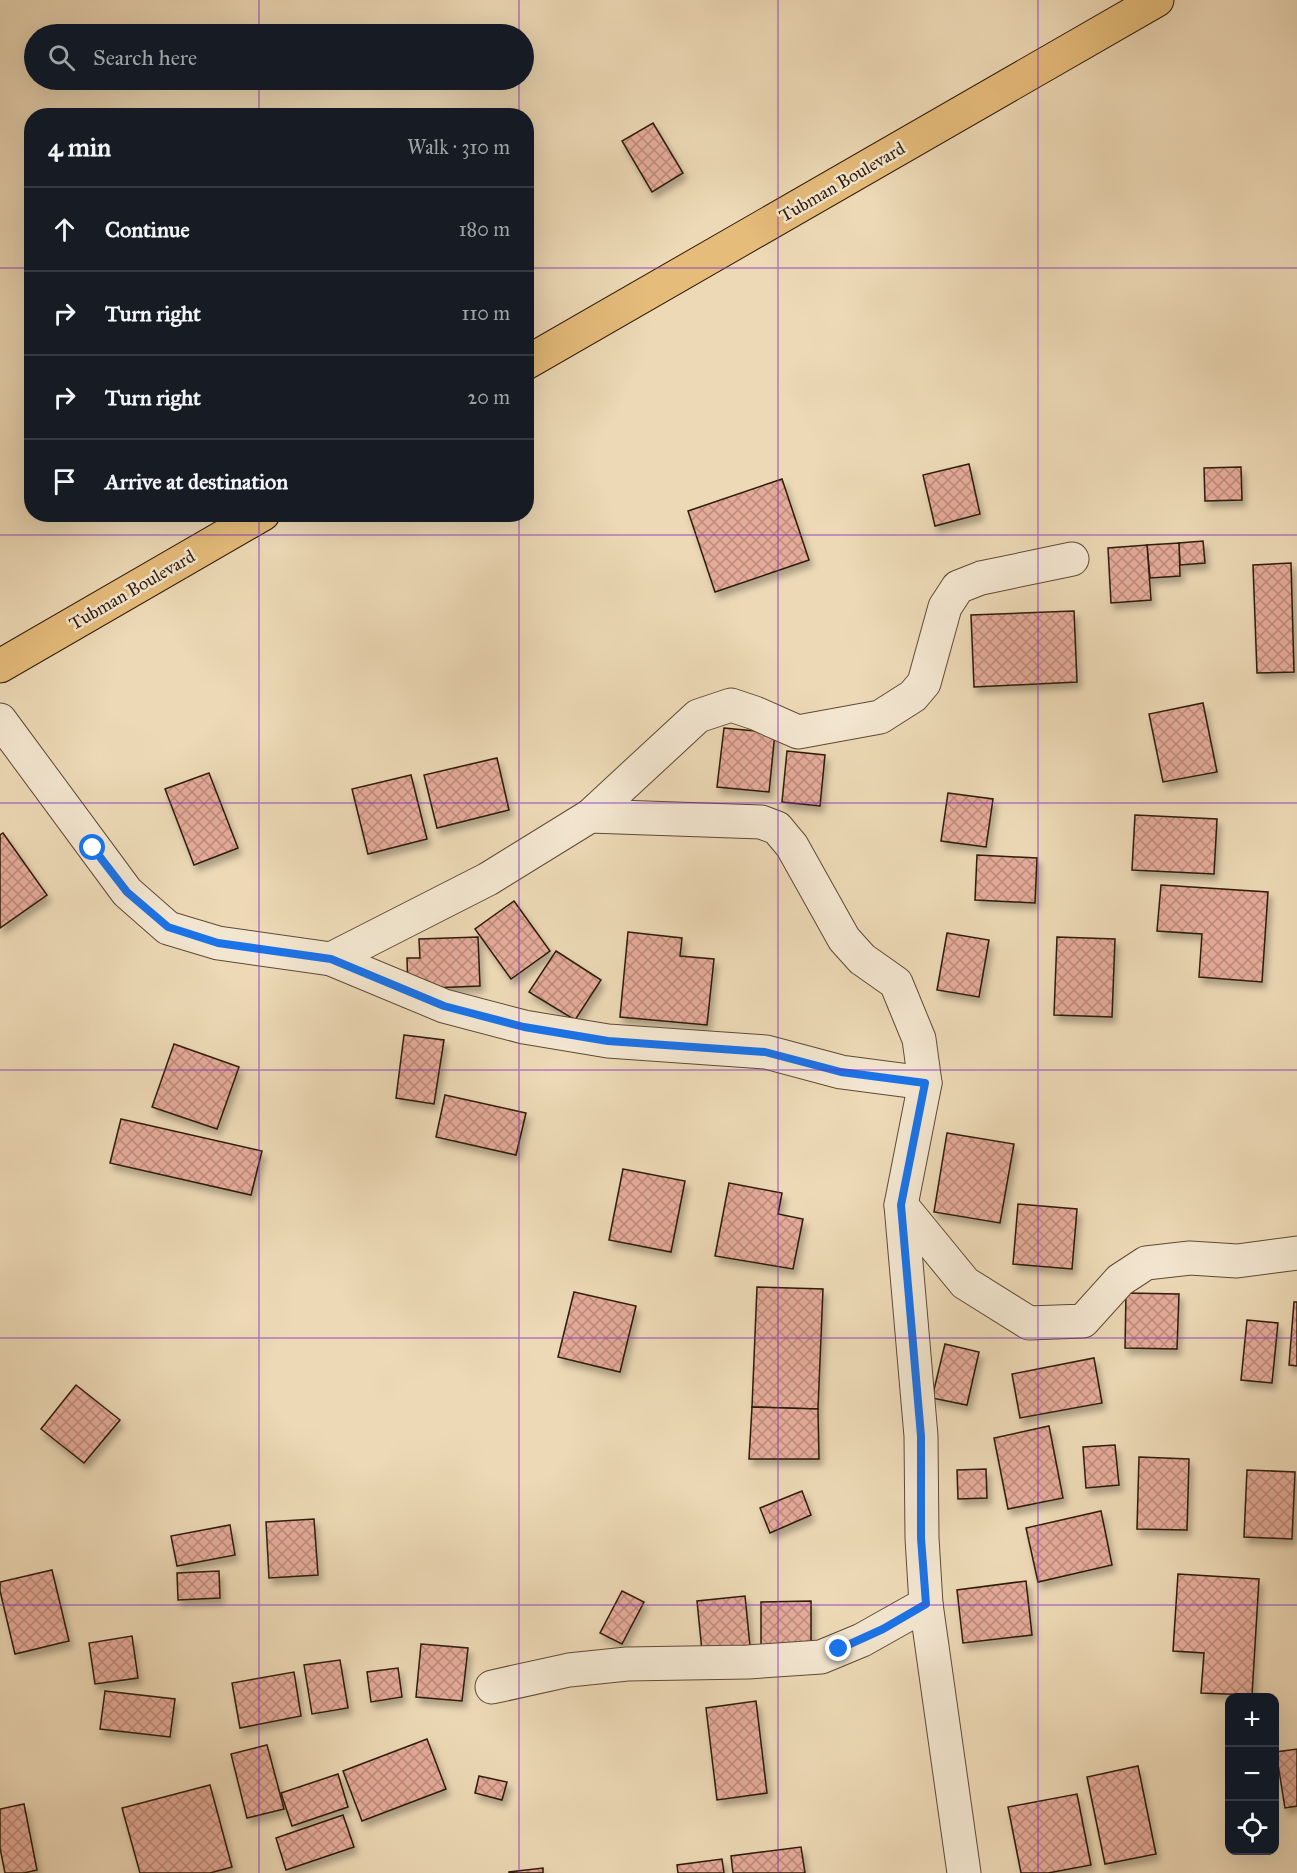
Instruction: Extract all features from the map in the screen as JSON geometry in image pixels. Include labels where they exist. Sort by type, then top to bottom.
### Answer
[{"type":"highway","name":"Tubman Boulevard","points":[[534,358],[1157,0]]},
{"type":"highway","name":"Tubman Boulevard","points":[[0,666],[249,522]]},
{"type":"street","points":[[331,959],[488,879],[590,816],[698,716],[731,705],[798,732],[880,717],[913,696],[924,683],[945,607],[958,587],[981,579],[1072,559]]},
{"type":"street","points":[[0,720],[127,892],[168,927],[218,943],[331,959],[444,1006],[524,1027],[608,1041],[765,1052],[841,1072],[925,1083]]},
{"type":"street","points":[[590,816],[761,822],[777,828],[792,846],[844,939],[862,959],[896,983],[919,1039],[925,1083],[901,1205],[921,1436],[921,1538],[926,1604],[964,1873]]},
{"type":"street","points":[[901,1205],[964,1283],[1029,1323],[1083,1321],[1119,1280],[1146,1263],[1190,1258],[1237,1261],[1297,1253]]},
{"type":"street","points":[[492,1687],[569,1670],[627,1664],[748,1662],[821,1657],[862,1640],[926,1604]]},
{"type":"building","points":[[653,123],[683,173],[652,192],[622,141]]},
{"type":"building","points":[[969,464],[980,514],[935,526],[923,475]]},
{"type":"building","points":[[1241,467],[1242,500],[1205,501],[1204,468]]},
{"type":"building","points":[[782,479],[809,560],[715,592],[688,511]]},
{"type":"building","points":[[1203,541],[1205,563],[1180,565],[1179,543]]},
{"type":"building","points":[[1179,543],[1180,576],[1150,578],[1147,545]]},
{"type":"building","points":[[1147,545],[1151,600],[1111,603],[1108,548]]},
{"type":"building","points":[[1291,563],[1294,672],[1257,673],[1253,565]]},
{"type":"building","points":[[1074,611],[1077,682],[974,687],[971,615]]},
{"type":"building","points":[[1203,703],[1217,772],[1163,782],[1149,714]]},
{"type":"building","points":[[724,728],[775,733],[769,792],[717,787]]},
{"type":"building","points":[[787,751],[825,755],[820,806],[782,802]]},
{"type":"building","points":[[497,758],[509,810],[437,828],[424,775]]},
{"type":"building","points":[[209,773],[238,848],[194,865],[165,789]]},
{"type":"building","points":[[411,775],[427,839],[368,854],[352,789]]},
{"type":"building","points":[[948,793],[993,799],[986,847],[941,841]]},
{"type":"building","points":[[1135,815],[1217,819],[1214,874],[1132,870]]},
{"type":"building","points":[[3,833],[47,895],[0,928],[0,835]]},
{"type":"building","points":[[977,855],[1037,858],[1035,903],[975,900]]},
{"type":"building","points":[[1161,885],[1268,892],[1262,982],[1199,977],[1202,934],[1157,931]]},
{"type":"building","points":[[514,901],[550,951],[511,979],[475,929]]},
{"type":"building","points":[[628,932],[682,938],[680,956],[714,959],[707,1025],[620,1017]]},
{"type":"building","points":[[947,933],[989,940],[979,997],[937,990]]},
{"type":"building","points":[[478,937],[480,986],[408,989],[407,958],[420,958],[419,939]]},
{"type":"building","points":[[1057,937],[1115,939],[1112,1017],[1054,1015]]},
{"type":"building","points":[[556,951],[601,980],[575,1020],[529,992]]},
{"type":"building","points":[[404,1035],[444,1040],[434,1104],[396,1098]]},
{"type":"building","points":[[174,1044],[239,1067],[217,1129],[152,1107]]},
{"type":"building","points":[[445,1095],[526,1113],[516,1155],[436,1137]]},
{"type":"building","points":[[121,1119],[262,1151],[251,1195],[110,1163]]},
{"type":"building","points":[[947,1133],[1014,1144],[1000,1223],[934,1212]]},
{"type":"building","points":[[623,1169],[685,1181],[671,1252],[609,1240]]},
{"type":"building","points":[[729,1183],[782,1193],[778,1214],[803,1219],[793,1269],[715,1256]]},
{"type":"building","points":[[1018,1204],[1077,1209],[1072,1269],[1013,1264]]},
{"type":"building","points":[[757,1287],[823,1289],[818,1409],[752,1407]]},
{"type":"building","points":[[574,1292],[636,1306],[620,1372],[558,1357]]},
{"type":"building","points":[[1126,1293],[1179,1294],[1177,1349],[1125,1348]]},
{"type":"building","points":[[1294,1302],[1297,1302],[1297,1366],[1289,1365]]},
{"type":"building","points":[[1247,1320],[1278,1323],[1272,1383],[1241,1380]]},
{"type":"building","points":[[945,1344],[979,1352],[967,1405],[932,1398]]},
{"type":"building","points":[[1094,1358],[1102,1403],[1020,1418],[1012,1374]]},
{"type":"building","points":[[76,1385],[120,1420],[84,1463],[41,1429]]},
{"type":"building","points":[[752,1407],[818,1409],[819,1459],[749,1459]]},
{"type":"building","points":[[1049,1426],[1063,1498],[1008,1509],[994,1438]]},
{"type":"building","points":[[1115,1445],[1119,1485],[1086,1488],[1083,1447]]},
{"type":"building","points":[[1139,1457],[1189,1459],[1187,1530],[1137,1529]]},
{"type":"building","points":[[986,1469],[987,1498],[958,1499],[957,1470]]},
{"type":"building","points":[[1247,1470],[1295,1472],[1292,1539],[1244,1537]]},
{"type":"building","points":[[802,1491],[811,1515],[770,1533],[760,1508]]},
{"type":"building","points":[[1101,1511],[1112,1565],[1038,1582],[1026,1528]]},
{"type":"building","points":[[314,1519],[318,1575],[269,1578],[266,1522]]},
{"type":"building","points":[[230,1525],[235,1555],[177,1566],[171,1536]]},
{"type":"building","points":[[52,1570],[69,1641],[15,1654],[0,1591],[0,1582]]},
{"type":"building","points":[[219,1571],[220,1598],[178,1600],[177,1573]]},
{"type":"building","points":[[1178,1574],[1259,1579],[1252,1693],[1201,1693],[1204,1653],[1173,1651]]},
{"type":"building","points":[[1026,1581],[1032,1635],[963,1643],[957,1590]]},
{"type":"building","points":[[622,1591],[644,1602],[622,1644],[600,1633]]},
{"type":"building","points":[[745,1596],[751,1656],[703,1661],[697,1601]]},
{"type":"building","points":[[811,1601],[811,1648],[761,1648],[761,1602]]},
{"type":"building","points":[[132,1636],[138,1678],[95,1684],[89,1643]]},
{"type":"building","points":[[421,1644],[468,1648],[462,1701],[416,1697]]},
{"type":"building","points":[[340,1660],[348,1708],[312,1714],[304,1665]]},
{"type":"building","points":[[398,1668],[402,1697],[371,1702],[367,1672]]},
{"type":"building","points":[[294,1672],[301,1716],[240,1728],[232,1683]]},
{"type":"building","points":[[105,1691],[175,1699],[170,1737],[100,1729]]},
{"type":"building","points":[[756,1701],[767,1793],[717,1800],[706,1708]]},
{"type":"building","points":[[427,1739],[446,1789],[362,1821],[343,1771]]},
{"type":"building","points":[[267,1745],[284,1809],[247,1818],[231,1754]]},
{"type":"building","points":[[1297,1749],[1297,1806],[1285,1808],[1279,1771],[1279,1752]]},
{"type":"building","points":[[1138,1766],[1156,1854],[1105,1864],[1087,1777]]},
{"type":"building","points":[[338,1774],[348,1807],[292,1826],[281,1793]]},
{"type":"building","points":[[479,1776],[507,1782],[502,1800],[475,1793]]},
{"type":"building","points":[[210,1785],[232,1867],[210,1873],[140,1873],[122,1808]]},
{"type":"building","points":[[1077,1794],[1091,1865],[1048,1873],[1021,1873],[1008,1807]]},
{"type":"building","points":[[24,1804],[37,1870],[5,1873],[0,1848],[0,1809]]},
{"type":"building","points":[[343,1815],[354,1847],[286,1870],[276,1838]]},
{"type":"building","points":[[801,1847],[805,1873],[733,1873],[731,1856]]},
{"type":"building","points":[[722,1859],[724,1873],[678,1873],[677,1865]]},
{"type":"building","points":[[543,1868],[543,1873],[509,1873],[509,1872]]},
{"type":"route","points":[[93,848],[127,892],[168,927],[218,943],[331,959],[444,1006],[524,1027],[608,1041],[765,1052],[841,1072],[925,1083],[901,1205],[921,1436],[921,1538],[926,1604],[862,1640],[839,1649]]}]
